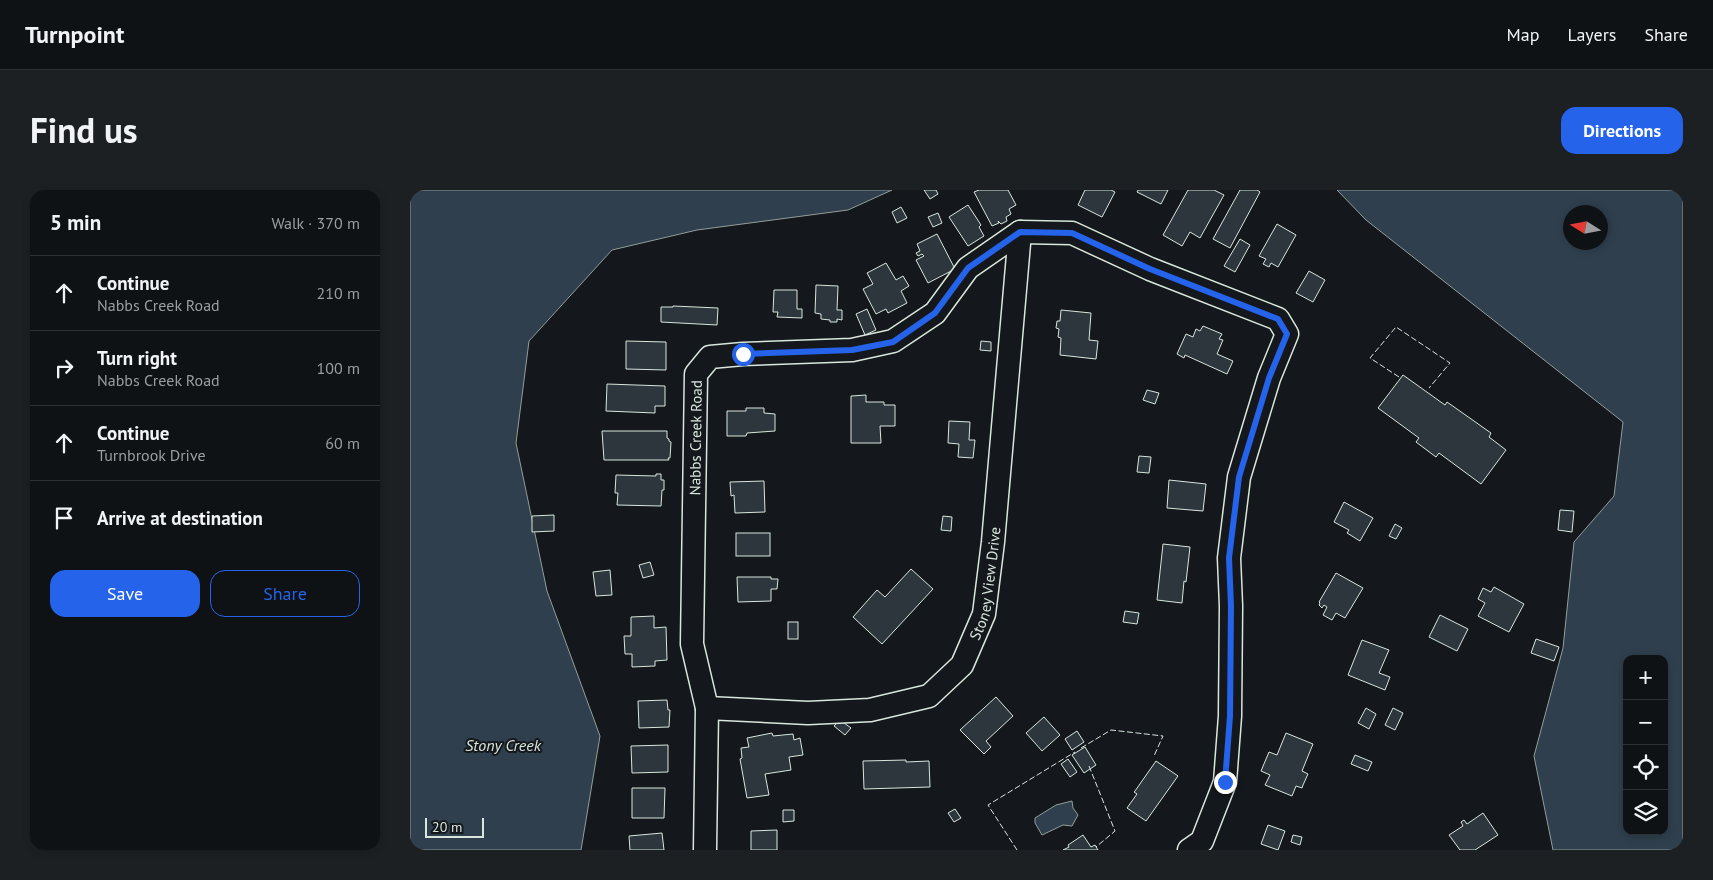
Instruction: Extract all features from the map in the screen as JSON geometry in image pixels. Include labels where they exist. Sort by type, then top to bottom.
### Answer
[{"type":"street","points":[[1020,232],[1072,233],[1150,269],[1278,319],[1287,334],[1269,378],[1239,477],[1229,558],[1231,606],[1230,716],[1225,782],[1202,841],[1189,850]]},
{"type":"street","name":"Stoney View Drive","points":[[707,708],[808,713],[870,710],[929,696],[962,664],[984,614],[993,542],[1020,232]]},
{"type":"street","name":"Nabbs Creek Road","points":[[705,850],[707,708],[692,644],[696,374],[710,357],[852,350],[893,342],[935,313],[968,268],[1020,232]]},
{"type":"water","name":"Stony Creek","points":[[410,190],[892,190],[848,210],[697,230],[612,250],[529,341],[516,443],[547,591],[600,736],[581,850],[410,850]]},
{"type":"water","points":[[1337,190],[1683,190],[1683,850],[1553,850],[1534,756],[1563,648],[1574,542],[1614,496],[1623,422],[1366,220]]},
{"type":"water","points":[[1072,801],[1073,808],[1078,815],[1072,826],[1063,825],[1042,835],[1035,823],[1035,818],[1056,805]]},
{"type":"building","points":[[924,190],[936,190],[938,194],[930,199]]},
{"type":"building","points":[[979,190],[1008,190],[1016,205],[1009,209],[1011,214],[1006,217],[1007,221],[1001,224],[998,221],[999,223],[992,226],[974,192]]},
{"type":"building","points":[[1085,190],[1111,190],[1115,192],[1102,217],[1078,205]]},
{"type":"building","points":[[1138,190],[1168,190],[1161,204],[1137,192]]},
{"type":"building","points":[[1188,190],[1214,190],[1224,195],[1200,238],[1190,232],[1182,246],[1163,235]]},
{"type":"building","points":[[1240,190],[1257,190],[1260,192],[1230,248],[1213,239]]},
{"type":"building","points":[[968,205],[981,225],[979,227],[984,236],[968,246],[949,217]]},
{"type":"building","points":[[901,207],[907,218],[897,223],[892,212]]},
{"type":"building","points":[[938,213],[942,223],[933,227],[928,217]]},
{"type":"building","points":[[1277,224],[1296,235],[1278,267],[1271,263],[1269,267],[1263,264],[1266,259],[1259,256]]},
{"type":"building","points":[[937,234],[955,269],[928,283],[916,260],[924,256],[922,254],[918,256],[916,253],[920,251],[917,244]]},
{"type":"building","points":[[1240,239],[1250,245],[1235,272],[1224,266]]},
{"type":"building","points":[[886,263],[896,280],[903,276],[909,286],[901,291],[907,303],[888,313],[886,309],[876,314],[863,289],[873,284],[867,273]]},
{"type":"building","points":[[1309,271],[1325,280],[1313,302],[1296,293]]},
{"type":"building","points":[[816,285],[838,286],[837,310],[842,310],[842,320],[837,319],[837,322],[830,322],[830,320],[821,319],[821,314],[815,313]]},
{"type":"building","points":[[774,290],[797,290],[797,309],[802,309],[802,318],[777,317],[778,312],[773,312]]},
{"type":"building","points":[[661,307],[718,308],[717,325],[661,322]]},
{"type":"building","points":[[867,309],[876,330],[865,335],[856,314]]},
{"type":"building","points":[[1061,310],[1091,313],[1089,340],[1098,341],[1096,359],[1060,355],[1061,338],[1058,337],[1059,329],[1056,328],[1057,321],[1060,321]]},
{"type":"building","points":[[1203,326],[1222,334],[1219,339],[1223,340],[1217,354],[1233,361],[1227,374],[1185,355],[1184,358],[1177,354],[1186,334],[1193,337],[1196,329],[1200,331]]},
{"type":"building","points":[[626,341],[666,342],[666,370],[626,369]]},
{"type":"building","points":[[981,341],[991,342],[991,351],[980,350]]},
{"type":"building","points":[[1403,375],[1445,405],[1447,402],[1491,433],[1489,437],[1506,450],[1481,484],[1439,453],[1436,457],[1416,442],[1419,438],[1378,408]]},
{"type":"building","points":[[607,384],[665,386],[665,406],[655,406],[655,413],[606,411]]},
{"type":"building","points":[[1147,390],[1159,393],[1155,404],[1143,400]]},
{"type":"building","points":[[866,395],[866,402],[884,402],[884,405],[895,405],[895,426],[880,426],[881,443],[851,443],[851,396]]},
{"type":"building","points":[[746,408],[764,408],[764,413],[775,414],[775,431],[747,433],[746,436],[727,436],[727,411],[746,411]]},
{"type":"building","points":[[949,421],[970,422],[969,440],[975,440],[973,458],[958,457],[959,444],[948,443]]},
{"type":"building","points":[[602,431],[667,431],[667,438],[671,442],[670,458],[668,458],[669,460],[604,460]]},
{"type":"building","points":[[1139,456],[1151,457],[1149,473],[1137,472]]},
{"type":"building","points":[[656,474],[661,474],[661,480],[664,480],[661,506],[617,505],[618,493],[615,493],[616,475],[656,476]]},
{"type":"building","points":[[1169,480],[1206,484],[1203,511],[1167,508]]},
{"type":"building","points":[[764,481],[765,512],[735,513],[734,495],[731,496],[730,482]]},
{"type":"building","points":[[1344,502],[1373,518],[1360,541],[1347,533],[1349,530],[1334,522]]},
{"type":"building","points":[[1560,510],[1574,511],[1572,532],[1558,530]]},
{"type":"building","points":[[554,515],[554,531],[532,532],[532,516]]},
{"type":"building","points":[[943,516],[952,517],[951,531],[941,530]]},
{"type":"building","points":[[1395,524],[1402,528],[1396,539],[1389,536]]},
{"type":"building","points":[[736,533],[770,533],[770,556],[736,556]]},
{"type":"building","points":[[1163,544],[1190,547],[1182,603],[1157,600]]},
{"type":"building","points":[[650,562],[654,575],[643,578],[639,565]]},
{"type":"building","points":[[911,569],[933,589],[882,644],[853,617],[877,590],[885,597]]},
{"type":"building","points":[[610,570],[612,595],[596,596],[593,572]]},
{"type":"building","points":[[1336,573],[1363,588],[1345,618],[1336,613],[1332,620],[1323,615],[1327,607],[1324,605],[1322,608],[1319,602]]},
{"type":"building","points":[[737,577],[771,577],[771,579],[778,579],[777,589],[771,589],[771,601],[738,602]]},
{"type":"building","points":[[1494,587],[1524,604],[1509,632],[1478,616],[1485,603],[1478,599],[1483,588],[1491,592]]},
{"type":"building","points":[[1125,611],[1139,613],[1137,624],[1123,622]]},
{"type":"building","points":[[1440,615],[1468,629],[1457,651],[1429,637]]},
{"type":"building","points":[[654,616],[654,628],[666,627],[667,660],[655,661],[655,666],[632,667],[632,654],[625,654],[624,636],[631,636],[631,617]]},
{"type":"building","points":[[788,622],[798,622],[798,639],[788,639]]},
{"type":"building","points":[[1536,639],[1559,647],[1554,661],[1531,653]]},
{"type":"building","points":[[1362,640],[1389,650],[1379,673],[1390,677],[1385,690],[1348,675]]},
{"type":"building","points":[[996,697],[1013,716],[986,741],[991,747],[984,754],[960,730]]},
{"type":"building","points":[[667,700],[668,710],[670,710],[669,727],[639,728],[638,701]]},
{"type":"building","points":[[1366,708],[1376,714],[1369,729],[1358,723]]},
{"type":"building","points":[[1393,708],[1403,713],[1395,730],[1385,725]]},
{"type":"building","points":[[1044,717],[1060,735],[1042,751],[1026,733]]},
{"type":"building","points":[[840,720],[851,728],[845,735],[834,726]]},
{"type":"building","points":[[1077,731],[1084,742],[1072,750],[1065,739]]},
{"type":"building","points":[[772,733],[773,736],[793,734],[794,740],[800,738],[803,755],[789,757],[791,770],[765,774],[769,795],[747,798],[740,759],[742,758],[741,748],[749,747],[747,738]]},
{"type":"building","points":[[1286,733],[1313,744],[1302,771],[1308,774],[1302,788],[1296,786],[1292,796],[1265,785],[1270,775],[1261,771],[1269,752],[1277,755]]},
{"type":"building","points":[[668,745],[668,772],[632,773],[631,746]]},
{"type":"building","points":[[1085,747],[1096,765],[1084,773],[1072,755]]},
{"type":"building","points":[[1355,755],[1372,762],[1368,771],[1351,764]]},
{"type":"building","points":[[1068,759],[1077,772],[1070,777],[1061,764]]},
{"type":"building","points":[[906,760],[906,762],[929,761],[930,787],[864,789],[863,761]]},
{"type":"building","points":[[1156,761],[1178,776],[1146,821],[1127,808],[1137,794],[1134,792]]},
{"type":"building","points":[[632,788],[665,788],[664,818],[632,818]]},
{"type":"building","points":[[955,809],[961,818],[954,822],[948,813]]},
{"type":"building","points":[[783,810],[794,810],[794,821],[783,822]]},
{"type":"building","points":[[1483,813],[1498,835],[1475,850],[1460,850],[1449,835],[1463,826],[1461,822],[1464,820],[1467,824]]},
{"type":"building","points":[[1268,825],[1285,831],[1278,850],[1261,844]]},
{"type":"building","points":[[777,830],[777,850],[751,850],[751,831]]},
{"type":"building","points":[[662,833],[664,850],[630,850],[629,836]]},
{"type":"building","points":[[1083,835],[1091,847],[1095,845],[1098,850],[1063,850],[1069,847],[1068,845]]},
{"type":"building","points":[[1293,835],[1302,837],[1300,845],[1291,842]]},
{"type":"fence","points":[[1399,377],[1370,358],[1396,327],[1450,363],[1429,388]]},
{"type":"fence","points":[[1081,748],[1111,730],[1163,736],[1154,756]]},
{"type":"fence","points":[[1017,850],[988,805],[1075,752]]},
{"type":"fence","points":[[1089,766],[1115,831],[1096,847]]},
{"type":"route","points":[[743,354],[852,350],[893,342],[935,313],[968,268],[1020,232],[1072,233],[1150,269],[1278,319],[1287,334],[1269,378],[1239,477],[1229,558],[1231,606],[1230,716],[1225,782]]}]
